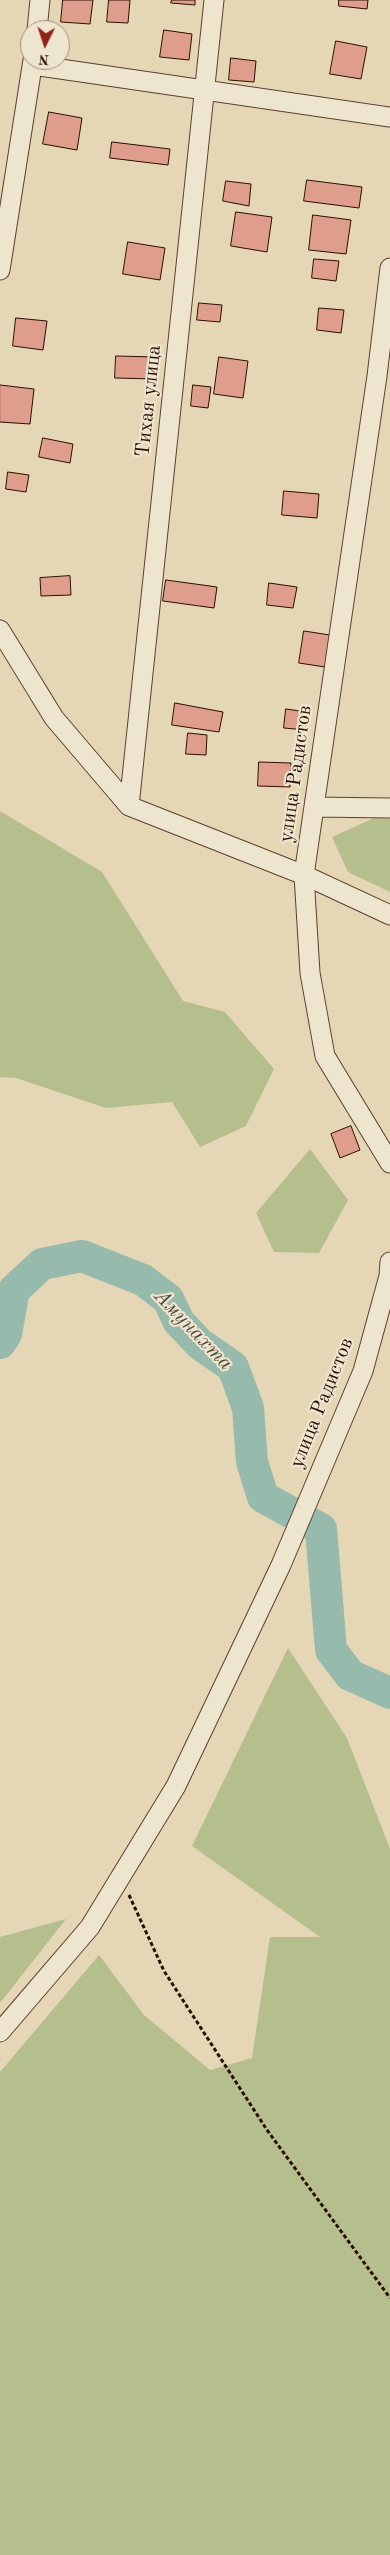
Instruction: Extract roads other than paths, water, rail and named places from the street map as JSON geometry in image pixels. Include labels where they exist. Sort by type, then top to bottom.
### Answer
[{"type":"street","points":[[37,20],[40,0]]},
{"type":"street","name":"Тихая улица","points":[[129,806],[214,0]]},
{"type":"street","points":[[70,68],[390,117]]},
{"type":"street","points":[[0,270],[32,70]]},
{"type":"street","name":"улица Радистов","points":[[390,268],[384,376],[304,875],[310,973],[326,1056],[390,1164]]},
{"type":"street","points":[[0,630],[54,718],[129,806],[304,875],[390,915]]},
{"type":"street","points":[[314,807],[390,808]]},
{"type":"street","name":"улица Радистов","points":[[0,2032],[90,1927],[176,1786],[281,1565],[306,1501],[363,1371],[389,1276],[390,1262]]},
{"type":"waterway","name":"Амунахта","points":[[0,1343],[6,1334],[14,1290],[42,1264],[82,1256],[143,1280],[168,1299],[179,1322],[200,1344],[233,1367],[248,1408],[252,1462],[263,1497],[321,1529],[331,1650],[350,1675],[390,1693]]}]
